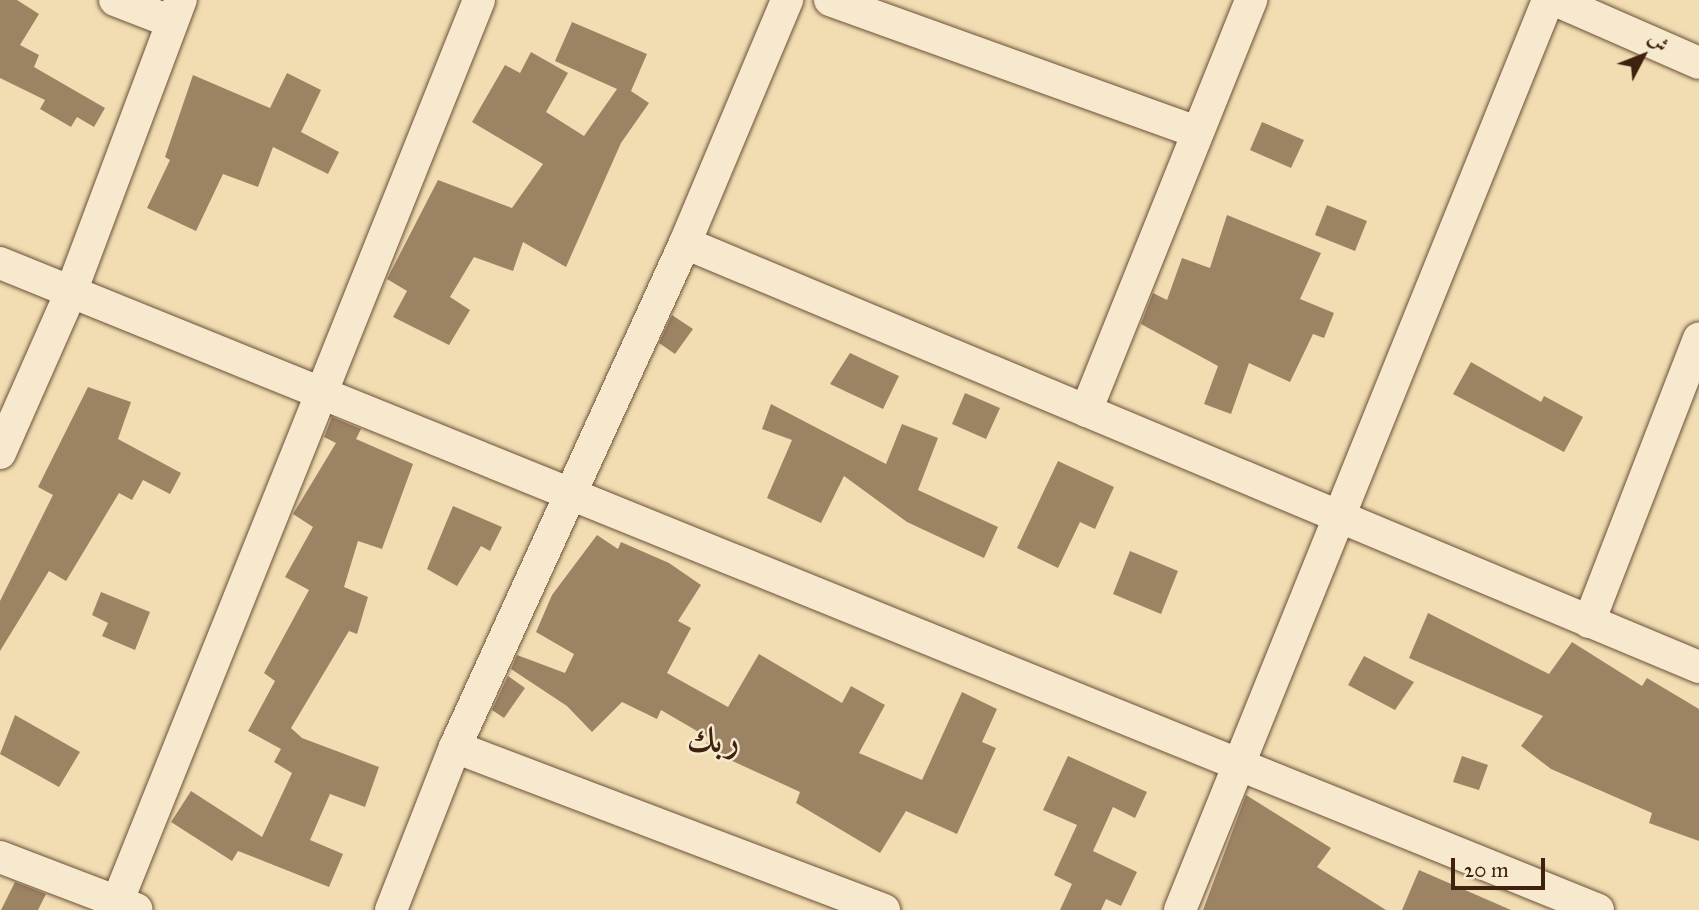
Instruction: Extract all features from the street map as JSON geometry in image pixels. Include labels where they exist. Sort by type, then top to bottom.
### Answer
[{"type":"street","points":[[0,453],[71,292],[176,11],[115,0]]},
{"type":"street","points":[[0,856],[123,907],[317,392],[480,0]]},
{"type":"street","points":[[391,910],[456,747],[568,493],[685,243],[787,0]]},
{"type":"street","points":[[830,0],[1194,131]]},
{"type":"street","points":[[1086,411],[1194,131],[1251,0]]},
{"type":"street","points":[[1180,910],[1548,0]]},
{"type":"street","points":[[1555,0],[1699,63]]},
{"type":"street","points":[[685,243],[1699,667]]},
{"type":"street","points":[[0,263],[1598,910]]},
{"type":"street","points":[[1589,621],[1697,350]]},
{"type":"street","points":[[456,747],[882,910]]},
{"type":"building","points":[[0,0],[17,0],[39,14],[20,45],[39,55],[34,67],[105,108],[94,127],[77,117],[71,127],[40,109],[45,100],[0,78]]},
{"type":"building","points":[[572,22],[647,54],[631,91],[649,103],[621,143],[566,267],[523,242],[513,271],[474,257],[450,297],[470,310],[449,345],[393,317],[407,291],[387,279],[438,180],[512,208],[543,164],[472,122],[505,65],[520,73],[531,52],[568,73],[546,112],[584,136],[617,89],[555,61]]},
{"type":"building","points":[[287,73],[321,90],[301,132],[339,152],[328,174],[273,147],[258,187],[223,174],[196,231],[147,208],[170,160],[165,157],[193,75],[270,108]]},
{"type":"building","points":[[1262,122],[1304,140],[1291,168],[1250,150]]},
{"type":"building","points":[[1327,205],[1367,221],[1355,251],[1315,235]]},
{"type":"building","points":[[1227,215],[1321,253],[1300,299],[1334,313],[1324,338],[1313,334],[1290,382],[1249,363],[1231,414],[1204,404],[1218,366],[1141,324],[1153,293],[1167,300],[1182,258],[1210,268]]},
{"type":"building","points":[[672,315],[693,329],[675,354],[659,343]]},
{"type":"building","points":[[850,353],[899,376],[883,409],[830,384]]},
{"type":"building","points":[[1471,362],[1541,402],[1544,396],[1583,417],[1564,452],[1453,394]]},
{"type":"building","points":[[88,387],[131,402],[118,439],[181,473],[170,494],[143,480],[132,500],[119,493],[66,581],[49,571],[0,651],[0,601],[53,495],[38,487]]},
{"type":"building","points":[[965,393],[1000,408],[986,439],[952,424]]},
{"type":"building","points":[[771,404],[886,464],[902,424],[938,438],[918,490],[998,527],[984,558],[907,522],[844,476],[821,523],[767,498],[792,440],[762,429]]},
{"type":"building","points":[[332,417],[361,429],[356,439],[413,464],[382,549],[358,541],[344,587],[368,597],[357,634],[349,631],[291,728],[302,738],[379,767],[365,807],[330,794],[310,840],[343,854],[329,887],[238,851],[232,861],[171,822],[191,791],[262,837],[292,773],[274,762],[281,749],[248,731],[275,681],[264,673],[309,590],[285,577],[313,527],[293,514],[336,443],[324,437]]},
{"type":"building","points":[[1058,461],[1114,487],[1095,529],[1080,522],[1058,568],[1017,548]]},
{"type":"building","points":[[453,506],[502,527],[490,551],[481,546],[457,586],[427,569]]},
{"type":"building","points":[[597,535],[618,549],[621,542],[669,563],[701,585],[678,621],[691,628],[667,673],[728,707],[759,654],[842,703],[851,686],[885,705],[859,753],[922,780],[962,692],[997,709],[982,742],[996,748],[957,834],[906,811],[880,853],[796,803],[800,792],[704,748],[709,738],[661,710],[657,719],[622,702],[592,732],[567,706],[511,669],[517,655],[565,673],[574,654],[536,632],[552,595]]},
{"type":"building","points":[[1130,551],[1178,571],[1161,614],[1113,594]]},
{"type":"building","points":[[101,592],[150,612],[135,650],[102,636],[108,623],[92,615]]},
{"type":"building","points":[[1428,613],[1549,674],[1572,642],[1642,686],[1647,678],[1699,709],[1699,841],[1649,823],[1652,813],[1551,769],[1521,746],[1543,716],[1409,658]]},
{"type":"building","points":[[1364,656],[1414,682],[1395,710],[1348,685]]},
{"type":"building","points":[[508,676],[525,688],[504,718],[492,710]]},
{"type":"building","points":[[15,715],[80,752],[59,787],[0,754]]},
{"type":"building","points":[[1068,756],[1147,792],[1135,818],[1113,807],[1093,851],[1137,872],[1121,906],[1106,899],[1101,910],[1060,910],[1072,884],[1054,875],[1077,825],[1043,810]]},
{"type":"building","points":[[1462,756],[1488,765],[1479,790],[1453,782]]},
{"type":"building","points":[[1246,795],[1331,848],[1317,867],[1386,910],[1203,910]]},
{"type":"building","points":[[1419,870],[1511,910],[1402,910]]},
{"type":"building","points":[[15,882],[46,894],[38,910],[1,910]]},
{"type":"district","name":"ربك","points":[[713,740]]}]
